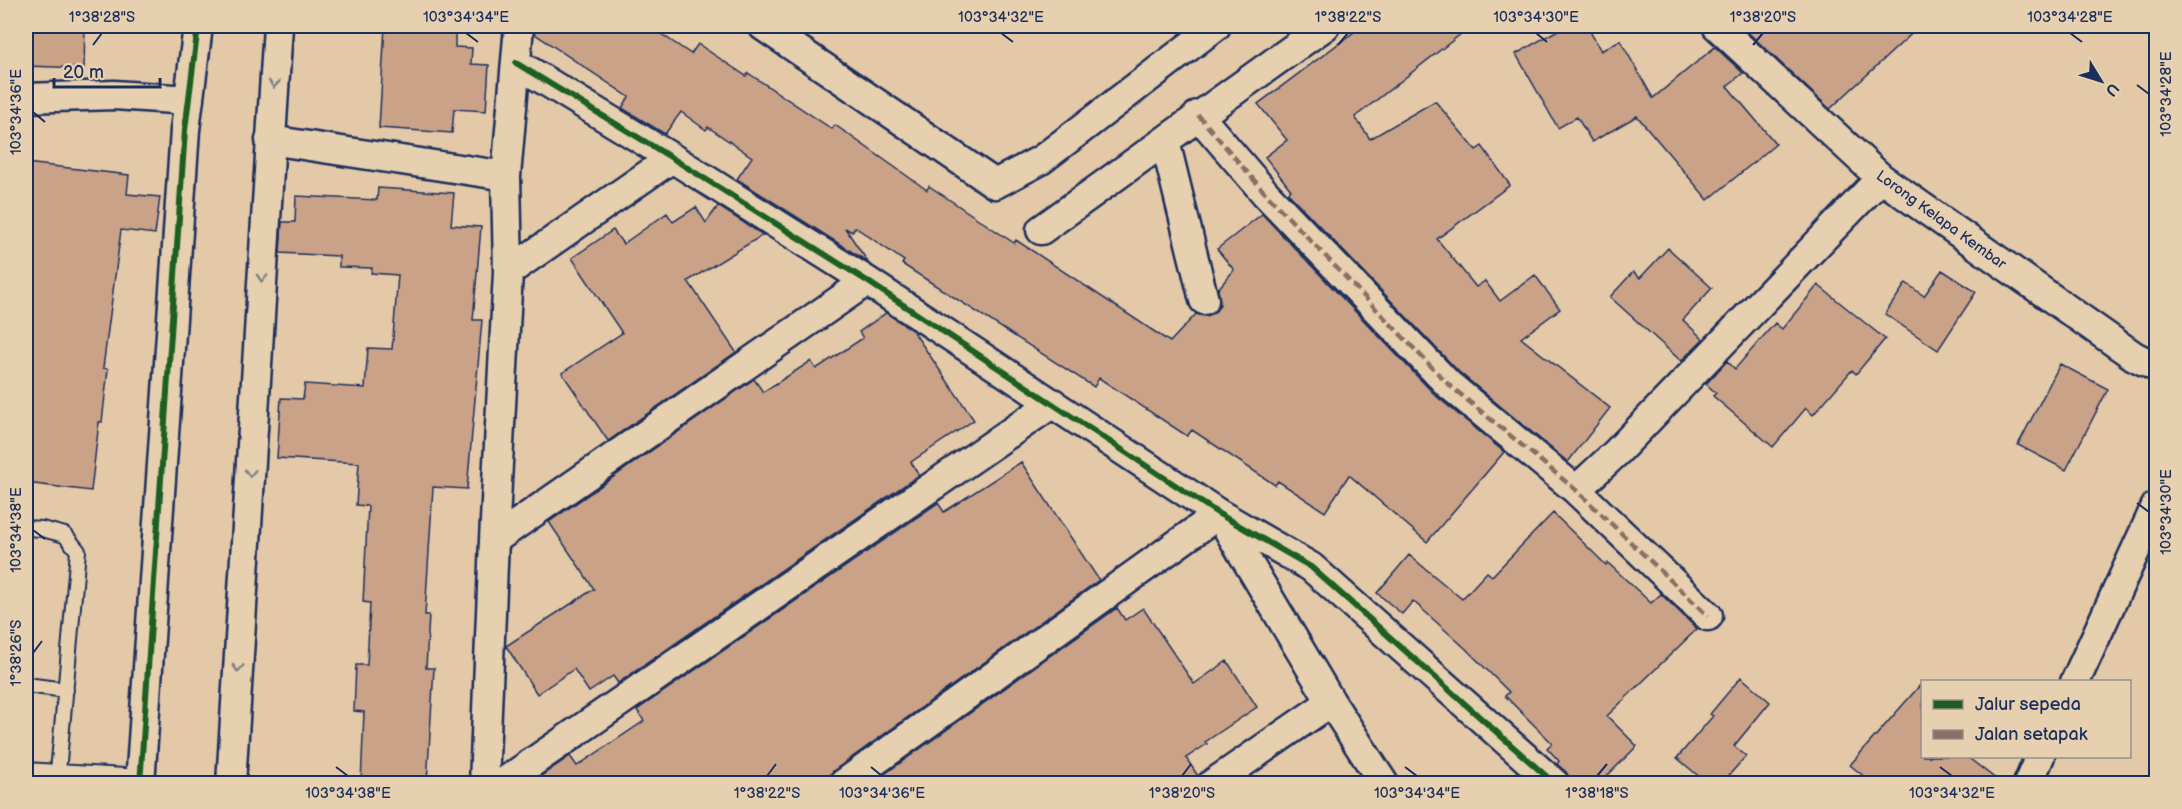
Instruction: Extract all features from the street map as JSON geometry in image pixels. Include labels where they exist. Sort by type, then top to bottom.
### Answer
[{"type":"street","points":[[141,780],[184,142],[198,26]]},
{"type":"street","points":[[231,783],[278,26]]},
{"type":"street","points":[[484,783],[508,272],[506,176],[519,26]]},
{"type":"street","points":[[763,26],[995,184],[1041,160],[1216,26]]},
{"type":"street","points":[[1041,230],[1198,115],[1325,26]]},
{"type":"street","name":"Lorong Kelapa Kembar","points":[[1717,26],[1881,178],[2134,356],[2157,366]]},
{"type":"street","points":[[516,63],[867,281],[1219,514],[1311,567],[1556,783]]},
{"type":"street","points":[[26,98],[114,94],[189,100]]},
{"type":"street","points":[[1198,115],[1266,194],[1448,384],[1576,490],[1708,616]]},
{"type":"street","points":[[270,140],[506,176]]},
{"type":"street","points":[[1165,141],[1204,300]]},
{"type":"street","points":[[508,272],[672,158]]},
{"type":"street","points":[[1576,490],[1617,452],[1881,178]]},
{"type":"street","points":[[494,540],[867,281]]},
{"type":"street","points":[[501,783],[1053,403]]},
{"type":"street","points":[[2075,680],[2157,506]]},
{"type":"street","points":[[1219,514],[1332,702],[1384,783]]},
{"type":"street","points":[[843,783],[1219,514]]},
{"type":"street","points":[[1212,783],[1332,702]]},
{"type":"street","points":[[2028,783],[2039,758]]},
{"type":"lane","points":[[26,528],[42,529],[65,535],[78,551],[58,778]]},
{"type":"lane","points":[[26,685],[66,690]]},
{"type":"lane","points":[[26,770],[58,778],[141,780]]},
{"type":"building","points":[[26,26],[85,26],[84,68],[26,66]]},
{"type":"building","points":[[385,26],[455,26],[455,47],[472,48],[471,64],[489,65],[486,111],[454,109],[452,133],[379,128]]},
{"type":"building","points":[[535,26],[649,26],[691,54],[698,44],[746,76],[748,73],[832,129],[835,125],[927,190],[929,186],[1014,243],[1016,240],[1170,342],[1196,314],[1207,316],[1216,311],[1220,304],[1218,289],[1234,270],[1217,249],[1262,214],[1436,396],[1504,452],[1427,542],[1349,475],[1325,512],[1278,481],[1275,485],[1192,430],[1187,436],[1099,378],[1094,387],[902,264],[904,261],[855,227],[852,232],[845,228],[868,262],[737,179],[752,157],[708,127],[706,130],[681,112],[665,134],[622,108],[629,97],[535,34]]},
{"type":"building","points":[[1362,26],[1471,26],[1355,117],[1370,139],[1435,101],[1476,150],[1482,146],[1510,185],[1437,239],[1476,287],[1485,281],[1500,301],[1535,275],[1560,309],[1521,338],[1610,408],[1568,462],[1459,372],[1288,193],[1291,190],[1265,157],[1287,140],[1258,104]]},
{"type":"building","points":[[1565,26],[1587,26],[1601,51],[1620,40],[1653,98],[1715,47],[1743,73],[1727,86],[1776,144],[1708,200],[1637,116],[1592,142],[1577,117],[1558,128],[1516,54]]},
{"type":"building","points":[[1741,26],[1920,26],[1830,109]]},
{"type":"building","points":[[26,163],[129,175],[127,194],[160,197],[155,234],[121,230],[103,368],[108,369],[102,422],[99,422],[91,491],[26,483]]},
{"type":"building","points":[[378,188],[454,193],[451,225],[481,227],[473,320],[482,320],[467,489],[433,487],[425,615],[429,615],[426,668],[434,668],[427,783],[361,783],[364,712],[354,711],[356,665],[367,665],[370,603],[363,602],[368,506],[356,505],[359,463],[277,458],[281,398],[303,399],[305,384],[365,388],[368,348],[392,349],[398,275],[371,273],[372,268],[339,267],[339,256],[280,253],[282,222],[295,222],[296,196],[377,200]]},
{"type":"building","points":[[718,206],[763,235],[688,281],[736,352],[608,441],[562,373],[622,333],[572,258],[613,230],[623,244],[667,213],[673,222],[696,207],[706,223]]},
{"type":"building","points":[[1668,248],[1712,288],[1683,320],[1703,339],[1681,361],[1610,297],[1633,272],[1640,278]]},
{"type":"building","points":[[1942,270],[1976,292],[1938,350],[1885,314],[1906,283],[1924,296]]},
{"type":"building","points":[[1818,285],[1885,339],[1856,374],[1852,370],[1813,415],[1806,408],[1773,447],[1713,396],[1716,393],[1706,384],[1727,361],[1735,369],[1775,323],[1782,329]]},
{"type":"building","points":[[886,313],[913,331],[974,420],[911,462],[919,475],[618,683],[613,676],[589,692],[574,669],[537,694],[506,646],[594,589],[549,522],[754,379],[763,392],[811,361],[816,369],[863,338],[859,332]]},
{"type":"building","points":[[2060,364],[2108,389],[2066,470],[2018,445]]},
{"type":"building","points":[[1021,462],[1099,580],[833,771],[827,783],[531,783],[570,756],[577,766],[644,721],[637,710],[938,503],[944,512]]},
{"type":"building","points":[[1553,513],[1606,565],[1608,563],[1651,603],[1661,594],[1697,629],[1607,716],[1637,746],[1600,783],[1571,783],[1566,772],[1557,764],[1559,761],[1547,748],[1552,743],[1505,696],[1509,692],[1465,648],[1413,601],[1402,614],[1377,593],[1409,555],[1462,599],[1487,572],[1492,576]]},
{"type":"building","points":[[1117,608],[1125,620],[1143,608],[1194,684],[1227,661],[1257,707],[1205,742],[1207,744],[1186,758],[1198,776],[1196,783],[872,783]]},
{"type":"building","points":[[1741,677],[1770,702],[1734,746],[1746,756],[1722,783],[1707,783],[1677,758],[1713,716],[1710,714]]},
{"type":"building","points":[[1921,684],[1921,758],[1969,758],[2001,783],[1872,783],[1850,765]]},
{"type":"marked path","points":[[1198,115],[1266,194],[1448,384],[1576,490],[1708,616]]},
{"type":"cycle path","points":[[140,784],[185,130],[198,26]]},
{"type":"cycle path","points":[[516,63],[867,281],[1219,514],[1311,567],[1555,784]]}]
